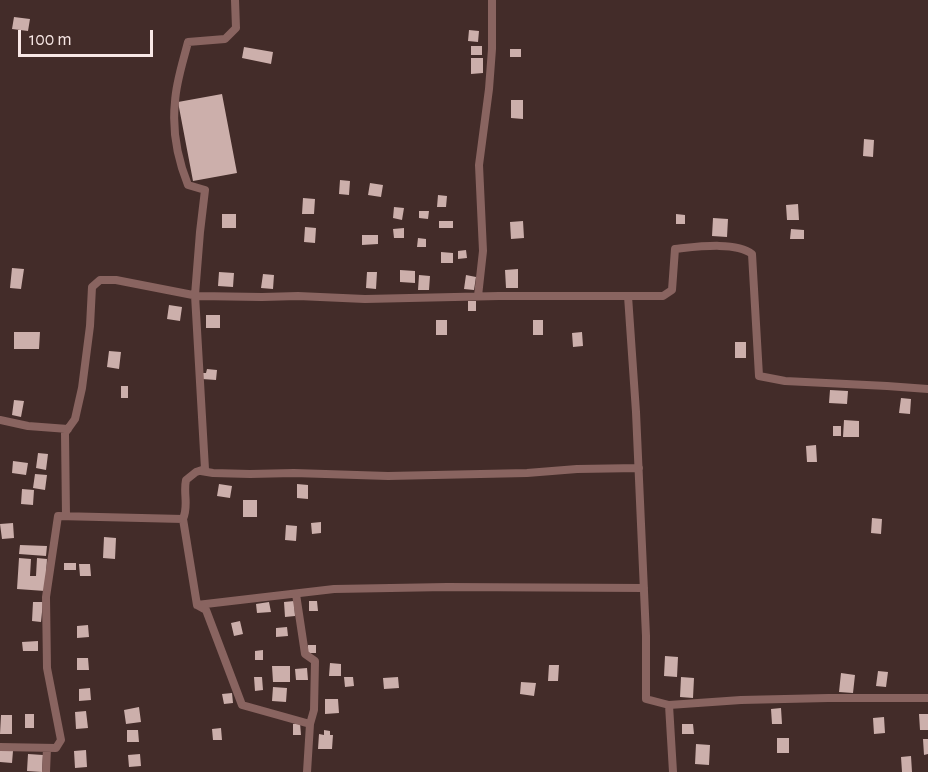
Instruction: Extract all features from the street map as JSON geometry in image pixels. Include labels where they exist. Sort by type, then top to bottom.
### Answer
[{"type":"street","points":[[197,605],[183,519],[187,510],[186,480],[205,469],[195,296],[205,190],[188,185],[181,167],[175,130],[175,102],[188,42],[225,39],[236,28],[235,0]]},
{"type":"street","points":[[478,296],[483,250],[479,165],[489,88],[492,0]]},
{"type":"street","points":[[66,516],[65,433],[75,419],[82,388],[90,326],[92,287],[100,280],[116,280],[195,296],[298,296],[364,299],[478,296],[663,296],[672,290],[675,249],[704,246],[746,250],[752,254],[759,376],[785,381],[928,389]]},
{"type":"street","points":[[628,296],[639,468],[646,699],[669,705],[741,700],[928,698]]},
{"type":"street","points":[[0,420],[28,426],[68,429]]},
{"type":"street","points":[[200,471],[231,474],[294,473],[388,476],[639,468]]},
{"type":"street","points":[[0,747],[56,748],[61,740],[47,668],[46,597],[58,516],[183,519]]},
{"type":"street","points":[[197,605],[334,589],[644,588]]},
{"type":"street","points":[[296,594],[305,654],[315,661],[314,710],[310,724],[307,772]]},
{"type":"street","points":[[197,605],[206,610],[242,705],[310,724]]},
{"type":"street","points":[[669,705],[674,772]]},
{"type":"street","points":[[46,772],[47,748]]},
{"type":"building","points":[[14,17],[30,19],[28,31],[12,29]]},
{"type":"building","points":[[469,30],[479,31],[478,42],[468,41]]},
{"type":"building","points":[[471,46],[482,46],[482,55],[471,55]]},
{"type":"building","points":[[244,47],[273,52],[271,64],[242,58]]},
{"type":"building","points":[[510,49],[521,49],[521,57],[510,57]]},
{"type":"building","points":[[471,58],[483,58],[483,73],[471,74]]},
{"type":"building","points":[[222,94],[237,173],[193,181],[178,102]]},
{"type":"building","points":[[511,100],[523,100],[523,119],[511,118]]},
{"type":"building","points":[[864,139],[874,140],[873,157],[863,156]]},
{"type":"building","points":[[340,180],[350,181],[349,195],[339,194]]},
{"type":"building","points":[[370,183],[383,185],[381,197],[368,195]]},
{"type":"building","points":[[438,195],[447,196],[446,207],[437,207]]},
{"type":"building","points":[[303,198],[315,199],[314,214],[302,214]]},
{"type":"building","points":[[798,204],[799,220],[787,220],[786,205]]},
{"type":"building","points":[[394,207],[404,208],[402,220],[393,218]]},
{"type":"building","points":[[419,211],[429,211],[428,219],[419,218]]},
{"type":"building","points":[[222,214],[236,214],[236,228],[222,228]]},
{"type":"building","points":[[676,214],[685,215],[685,224],[676,224]]},
{"type":"building","points":[[713,218],[728,219],[727,237],[712,236]]},
{"type":"building","points":[[439,221],[453,221],[453,228],[439,228]]},
{"type":"building","points":[[523,221],[524,238],[511,239],[510,222]]},
{"type":"building","points":[[305,227],[316,228],[315,243],[304,242]]},
{"type":"building","points":[[404,228],[404,238],[394,238],[393,229]]},
{"type":"building","points":[[791,229],[804,230],[804,239],[790,239]]},
{"type":"building","points":[[362,235],[378,235],[378,244],[362,245]]},
{"type":"building","points":[[418,238],[426,239],[426,247],[417,247]]},
{"type":"building","points":[[466,250],[467,258],[458,259],[458,251]]},
{"type":"building","points":[[441,252],[453,253],[453,263],[441,263]]},
{"type":"building","points":[[12,268],[24,269],[21,289],[10,288]]},
{"type":"building","points":[[518,269],[518,288],[506,288],[505,270]]},
{"type":"building","points":[[400,270],[415,271],[415,283],[400,282]]},
{"type":"building","points":[[219,272],[234,273],[233,287],[218,286]]},
{"type":"building","points":[[367,272],[377,272],[376,289],[366,288]]},
{"type":"building","points":[[263,274],[274,275],[273,289],[261,288]]},
{"type":"building","points":[[419,275],[430,276],[429,290],[418,290]]},
{"type":"building","points":[[466,275],[476,277],[474,290],[464,289]]},
{"type":"building","points":[[468,301],[476,301],[476,311],[468,311]]},
{"type":"building","points":[[169,305],[182,307],[180,321],[167,319]]},
{"type":"building","points":[[206,315],[220,315],[220,328],[206,328]]},
{"type":"building","points":[[436,320],[447,320],[447,335],[436,335]]},
{"type":"building","points":[[533,320],[543,320],[543,335],[533,335]]},
{"type":"building","points":[[14,332],[40,332],[39,349],[14,349]]},
{"type":"building","points":[[582,332],[583,346],[573,347],[572,333]]},
{"type":"building","points":[[735,342],[746,342],[746,358],[735,358]]},
{"type":"building","points":[[109,351],[121,352],[119,369],[107,367]]},
{"type":"building","points":[[207,369],[217,370],[216,380],[202,379]]},
{"type":"building","points":[[121,386],[128,386],[128,398],[121,398]]},
{"type":"building","points":[[830,390],[848,391],[847,404],[829,403]]},
{"type":"building","points":[[901,398],[911,399],[910,414],[899,413]]},
{"type":"building","points":[[14,400],[24,401],[21,417],[12,415]]},
{"type":"building","points":[[844,420],[859,421],[859,437],[843,437]]},
{"type":"building","points":[[833,426],[841,426],[841,436],[833,436]]},
{"type":"building","points":[[816,445],[817,462],[807,462],[806,446]]},
{"type":"building","points":[[38,453],[48,454],[46,470],[36,468]]},
{"type":"building","points":[[13,461],[28,463],[26,475],[12,473]]},
{"type":"building","points":[[35,474],[47,475],[45,490],[33,488]]},
{"type":"building","points":[[219,484],[232,486],[230,498],[217,496]]},
{"type":"building","points":[[297,484],[308,485],[308,499],[297,498]]},
{"type":"building","points":[[22,489],[34,490],[33,505],[21,504]]},
{"type":"building","points":[[243,500],[257,500],[257,517],[243,517]]},
{"type":"building","points":[[872,518],[882,519],[881,534],[871,533]]},
{"type":"building","points":[[321,522],[321,533],[312,534],[311,523]]},
{"type":"building","points":[[13,523],[14,538],[2,539],[0,524]]},
{"type":"building","points":[[286,525],[297,526],[296,541],[285,540]]},
{"type":"building","points":[[104,537],[116,538],[115,559],[103,558]]},
{"type":"building","points":[[20,545],[47,546],[46,556],[19,554]]},
{"type":"building","points":[[19,558],[31,559],[30,576],[36,576],[37,558],[47,559],[45,591],[17,589]]},
{"type":"building","points":[[64,563],[76,563],[76,570],[64,570]]},
{"type":"building","points":[[79,564],[90,564],[91,576],[80,576]]},
{"type":"building","points":[[294,601],[295,616],[285,617],[284,602]]},
{"type":"building","points":[[309,601],[317,601],[318,611],[309,611]]},
{"type":"building","points":[[33,602],[43,602],[41,622],[32,621]]},
{"type":"building","points":[[269,602],[271,612],[257,613],[256,604]]},
{"type":"building","points":[[240,621],[243,634],[234,636],[231,623]]},
{"type":"building","points":[[88,625],[89,637],[77,638],[77,626]]},
{"type":"building","points":[[287,627],[288,636],[276,637],[276,628]]},
{"type":"building","points":[[38,641],[38,651],[23,651],[22,642]]},
{"type":"building","points":[[308,645],[316,645],[316,653],[308,653]]},
{"type":"building","points":[[263,650],[263,660],[255,660],[255,651]]},
{"type":"building","points":[[665,656],[678,657],[677,677],[664,676]]},
{"type":"building","points":[[77,658],[88,658],[89,670],[77,670]]},
{"type":"building","points":[[330,663],[341,664],[341,676],[329,676]]},
{"type":"building","points":[[549,665],[559,665],[558,681],[548,681]]},
{"type":"building","points":[[272,666],[290,666],[290,682],[273,682]]},
{"type":"building","points":[[307,668],[308,680],[296,680],[295,669]]},
{"type":"building","points":[[878,671],[888,672],[886,687],[876,686]]},
{"type":"building","points":[[841,673],[855,675],[853,693],[839,692]]},
{"type":"building","points":[[254,677],[262,677],[263,690],[255,691]]},
{"type":"building","points":[[344,677],[353,677],[354,686],[345,687]]},
{"type":"building","points":[[398,677],[399,688],[384,689],[383,678]]},
{"type":"building","points":[[681,677],[694,678],[693,698],[680,697]]},
{"type":"building","points":[[521,682],[536,683],[534,696],[520,694]]},
{"type":"building","points":[[273,687],[287,688],[286,702],[272,701]]},
{"type":"building","points":[[90,688],[91,700],[79,701],[79,689]]},
{"type":"building","points":[[232,693],[233,703],[224,704],[222,694]]},
{"type":"building","points":[[325,699],[338,699],[339,713],[325,714]]},
{"type":"building","points":[[139,707],[141,722],[126,724],[124,710]]},
{"type":"building","points":[[781,708],[782,724],[772,724],[771,709]]},
{"type":"building","points":[[86,711],[88,728],[76,729],[75,712]]},
{"type":"building","points":[[25,714],[34,714],[34,728],[25,728]]},
{"type":"building","points":[[919,714],[928,714],[928,730],[920,730]]},
{"type":"building","points":[[1,715],[12,715],[12,734],[0,734]]},
{"type":"building","points":[[884,717],[885,733],[874,734],[873,718]]},
{"type":"building","points":[[300,723],[301,735],[293,735],[293,724]]},
{"type":"building","points":[[682,724],[693,724],[694,734],[682,734]]},
{"type":"building","points":[[221,728],[222,740],[213,740],[212,729]]},
{"type":"building","points":[[127,730],[138,730],[139,742],[127,742]]},
{"type":"building","points":[[324,730],[330,731],[330,735],[333,735],[332,749],[318,749],[319,734],[324,735]]},
{"type":"building","points":[[777,738],[789,738],[789,753],[777,753]]},
{"type":"building","points":[[923,739],[928,739],[928,754],[924,755]]},
{"type":"building","points":[[696,744],[710,745],[709,765],[695,764]]},
{"type":"building","points":[[0,750],[13,751],[12,763],[0,762]]},
{"type":"building","points":[[86,750],[87,767],[75,768],[74,751]]},
{"type":"building","points":[[28,754],[43,755],[42,772],[27,771]]},
{"type":"building","points":[[140,754],[141,766],[129,767],[128,755]]},
{"type":"building","points":[[911,756],[912,772],[902,772],[901,757]]}]
